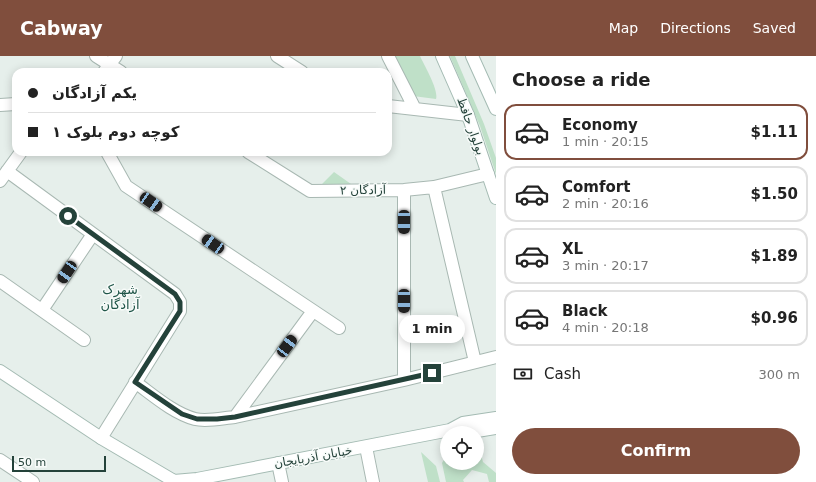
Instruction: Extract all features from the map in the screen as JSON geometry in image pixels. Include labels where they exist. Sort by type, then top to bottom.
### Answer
[{"type":"street","points":[[96,56],[110,64]]},
{"type":"street","points":[[277,56],[296,68]]},
{"type":"street","points":[[388,56],[415,109]]},
{"type":"street","name":"بولوار حافظ","points":[[442,56],[468,115],[496,198]]},
{"type":"street","points":[[472,56],[496,109]]},
{"type":"street","points":[[0,105],[12,104]]},
{"type":"street","points":[[392,106],[468,115]]},
{"type":"street","points":[[0,181],[18,156]]},
{"type":"street","points":[[109,156],[126,186],[339,328]]},
{"type":"street","name":"آزادگان ۲","points":[[254,156],[310,191],[404,190],[434,187],[488,174]]},
{"type":"street","points":[[7,171],[175,294],[180,302],[180,311],[101,438]]},
{"type":"street","points":[[434,187],[475,362]]},
{"type":"street","points":[[404,190],[404,380]]},
{"type":"street","points":[[42,310],[93,234]]},
{"type":"street","points":[[0,281],[84,340]]},
{"type":"street","points":[[235,417],[313,311]]},
{"type":"street","points":[[135,382],[182,414],[197,419],[235,417],[404,380],[496,357]]},
{"type":"street","name":"خیابان آذربایجان","points":[[0,371],[101,438],[174,482],[197,479],[440,432]]},
{"type":"street","name":"خیابان آذربایجان","points":[[457,426],[463,423],[496,418]]},
{"type":"street","name":"خیابان آذربایجان","points":[[484,430],[496,428]]},
{"type":"street","points":[[366,447],[373,482]]},
{"type":"street","points":[[0,460],[33,482]]},
{"type":"street","points":[[278,463],[282,482]]},
{"type":"green space","points":[[392,56],[420,56],[433,84],[436,99],[413,96]]},
{"type":"green space","points":[[450,56],[455,56],[484,124],[496,158],[496,174],[480,126]]},
{"type":"green space","points":[[334,172],[351,184],[321,185]]},
{"type":"green space","points":[[421,452],[436,466],[440,482],[428,482]]},
{"type":"green space","points":[[484,463],[496,473],[496,482],[489,482],[487,474],[472,470],[484,470]]},
{"type":"green space","points":[[443,470],[472,470],[463,480],[464,482],[446,482]]},
{"type":"district","name":"شهرک آزادگان","points":[[120,296]]},
{"type":"route","points":[[68,216],[175,294],[180,302],[180,311],[135,382],[182,414],[197,419],[235,417],[432,373]]}]
